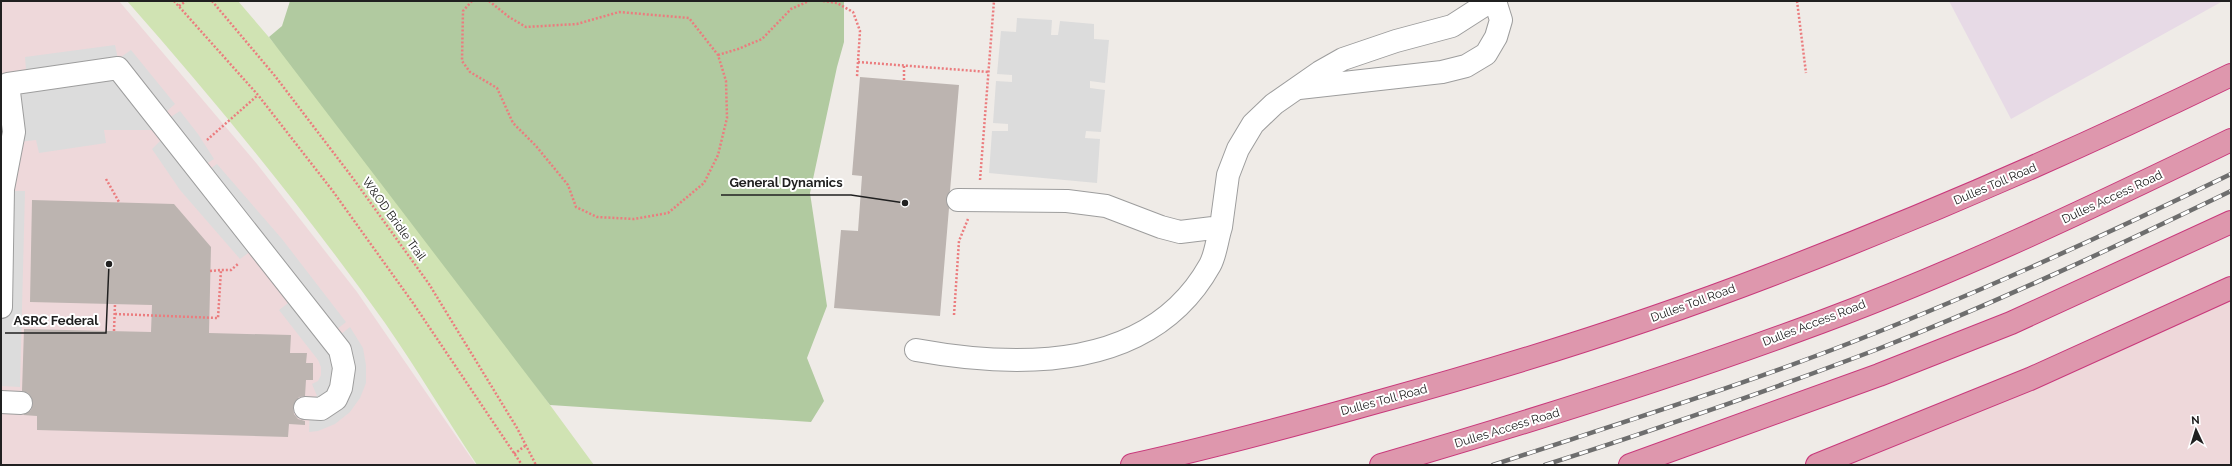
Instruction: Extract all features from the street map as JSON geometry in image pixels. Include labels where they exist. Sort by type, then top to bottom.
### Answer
[{"type":"highway","name":"Dulles Toll Road","points":[[1132,465],[1288,426],[1435,386],[1540,355],[1655,317],[1766,277],[1997,184],[2137,121],[2231,75]]},
{"type":"highway","name":"Dulles Access Road","points":[[1381,465],[1518,425],[1645,385],[1822,322],[2087,210],[2231,140]]},
{"type":"highway","points":[[1630,465],[1879,376],[2011,323],[2231,222]]},
{"type":"highway","points":[[1817,465],[2030,379],[2231,288]]},
{"type":"lane","points":[[916,350],[962,358],[1039,360],[1077,356],[1114,347],[1154,325],[1190,295],[1211,264],[1221,227],[1228,175],[1238,149],[1253,124],[1274,104],[1320,72],[1343,59],[1396,41],[1452,26],[1491,1]]},
{"type":"lane","points":[[1299,88],[1442,72],[1466,66],[1486,54],[1496,37],[1501,20],[1494,1]]},
{"type":"lane","points":[[1,307],[3,190],[14,132],[8,84],[118,68],[340,350],[344,368],[341,388],[336,399],[321,409],[305,408]]},
{"type":"lane","points":[[966,200],[1067,201],[1106,206],[1161,227],[1180,232],[1221,227]]},
{"type":"path","points":[[174,1],[258,95],[367,237],[522,465]]},
{"type":"path","points":[[179,6],[186,1]]},
{"type":"path","name":"W&OD Bridle Trail","points":[[212,1],[275,76],[352,177],[429,284],[517,428],[536,465]]},
{"type":"path","points":[[472,1],[463,11],[462,61],[470,72],[497,88],[513,124],[536,146],[568,185],[576,207],[597,217],[634,219],[668,213],[704,183],[718,155],[727,118],[726,81],[718,55],[689,18],[619,12],[577,24],[526,27],[509,17],[490,1]]},
{"type":"path","points":[[718,55],[762,39],[791,9],[808,1]]},
{"type":"path","points":[[823,1],[837,3],[853,12],[860,32],[856,77]]},
{"type":"path","points":[[954,315],[959,241],[966,200],[980,186],[994,1]]},
{"type":"path","points":[[1797,1],[1806,72]]},
{"type":"path","points":[[858,62],[989,72]]},
{"type":"path","points":[[904,65],[904,80]]},
{"type":"path","points":[[208,140],[258,95]]},
{"type":"path","points":[[106,179],[119,202]]},
{"type":"path","points":[[210,271],[231,270],[238,264]]},
{"type":"path","points":[[115,314],[218,318],[221,270]]},
{"type":"path","points":[[114,331],[115,304]]},
{"type":"path","points":[[514,454],[525,446]]},
{"type":"shaded area","points":[[1,1],[119,1],[257,164],[357,292],[476,465],[1,465]]},
{"type":"shaded area","points":[[1949,1],[2223,1],[2011,119]]},
{"type":"shaded area","points":[[1017,18],[1052,20],[1051,35],[1058,35],[1060,21],[1094,24],[1094,39],[1109,40],[1105,83],[1090,81],[1090,88],[1105,90],[1101,132],[1086,131],[1085,138],[1100,139],[1097,183],[989,173],[992,131],[1008,131],[1008,124],[993,123],[996,81],[1012,82],[1012,75],[997,74],[1001,31],[1016,32]]},
{"type":"shaded area","points":[[115,45],[118,59],[131,50],[175,104],[165,113],[169,118],[180,111],[198,134],[214,159],[203,166],[207,171],[217,164],[282,239],[346,322],[336,330],[340,335],[350,327],[363,348],[366,365],[366,383],[360,398],[350,412],[335,424],[318,431],[309,432],[310,399],[317,396],[312,384],[318,381],[321,375],[321,367],[318,360],[279,310],[292,300],[251,251],[240,259],[180,190],[152,149],[161,140],[152,130],[104,130],[106,143],[39,153],[36,140],[19,142],[13,191],[25,191],[20,387],[1,386],[1,74],[26,70],[25,57]]},
{"type":"shaded area","points":[[2231,284],[2231,465],[1811,465]]},
{"type":"green space","points":[[127,1],[238,1],[350,132],[594,465],[477,465],[397,340],[355,281],[228,119]]},
{"type":"green space","points":[[290,1],[844,1],[844,42],[837,67],[810,193],[827,306],[807,358],[824,401],[811,422],[550,405],[269,37],[282,26]]},
{"type":"building","points":[[860,77],[959,85],[950,191],[946,200],[949,208],[940,316],[834,308],[841,230],[858,231],[862,176],[852,175]]},
{"type":"building","points":[[32,200],[174,204],[211,247],[209,333],[291,335],[290,353],[307,353],[306,363],[313,363],[313,380],[306,380],[305,396],[299,397],[293,407],[294,414],[298,419],[305,421],[305,425],[289,424],[288,437],[37,430],[37,416],[23,415],[31,410],[33,403],[28,393],[22,391],[24,329],[151,332],[152,305],[30,302]]},
{"type":"railway","points":[[1493,465],[1745,381],[1880,331],[2032,267],[2231,174]]},
{"type":"railway","points":[[1545,465],[1629,438],[1795,380],[1878,349],[2056,273],[2231,191]]},
{"type":"place","name":"General Dynamics","points":[[905,203]]},
{"type":"place","name":"ASRC Federal","points":[[109,264]]}]
